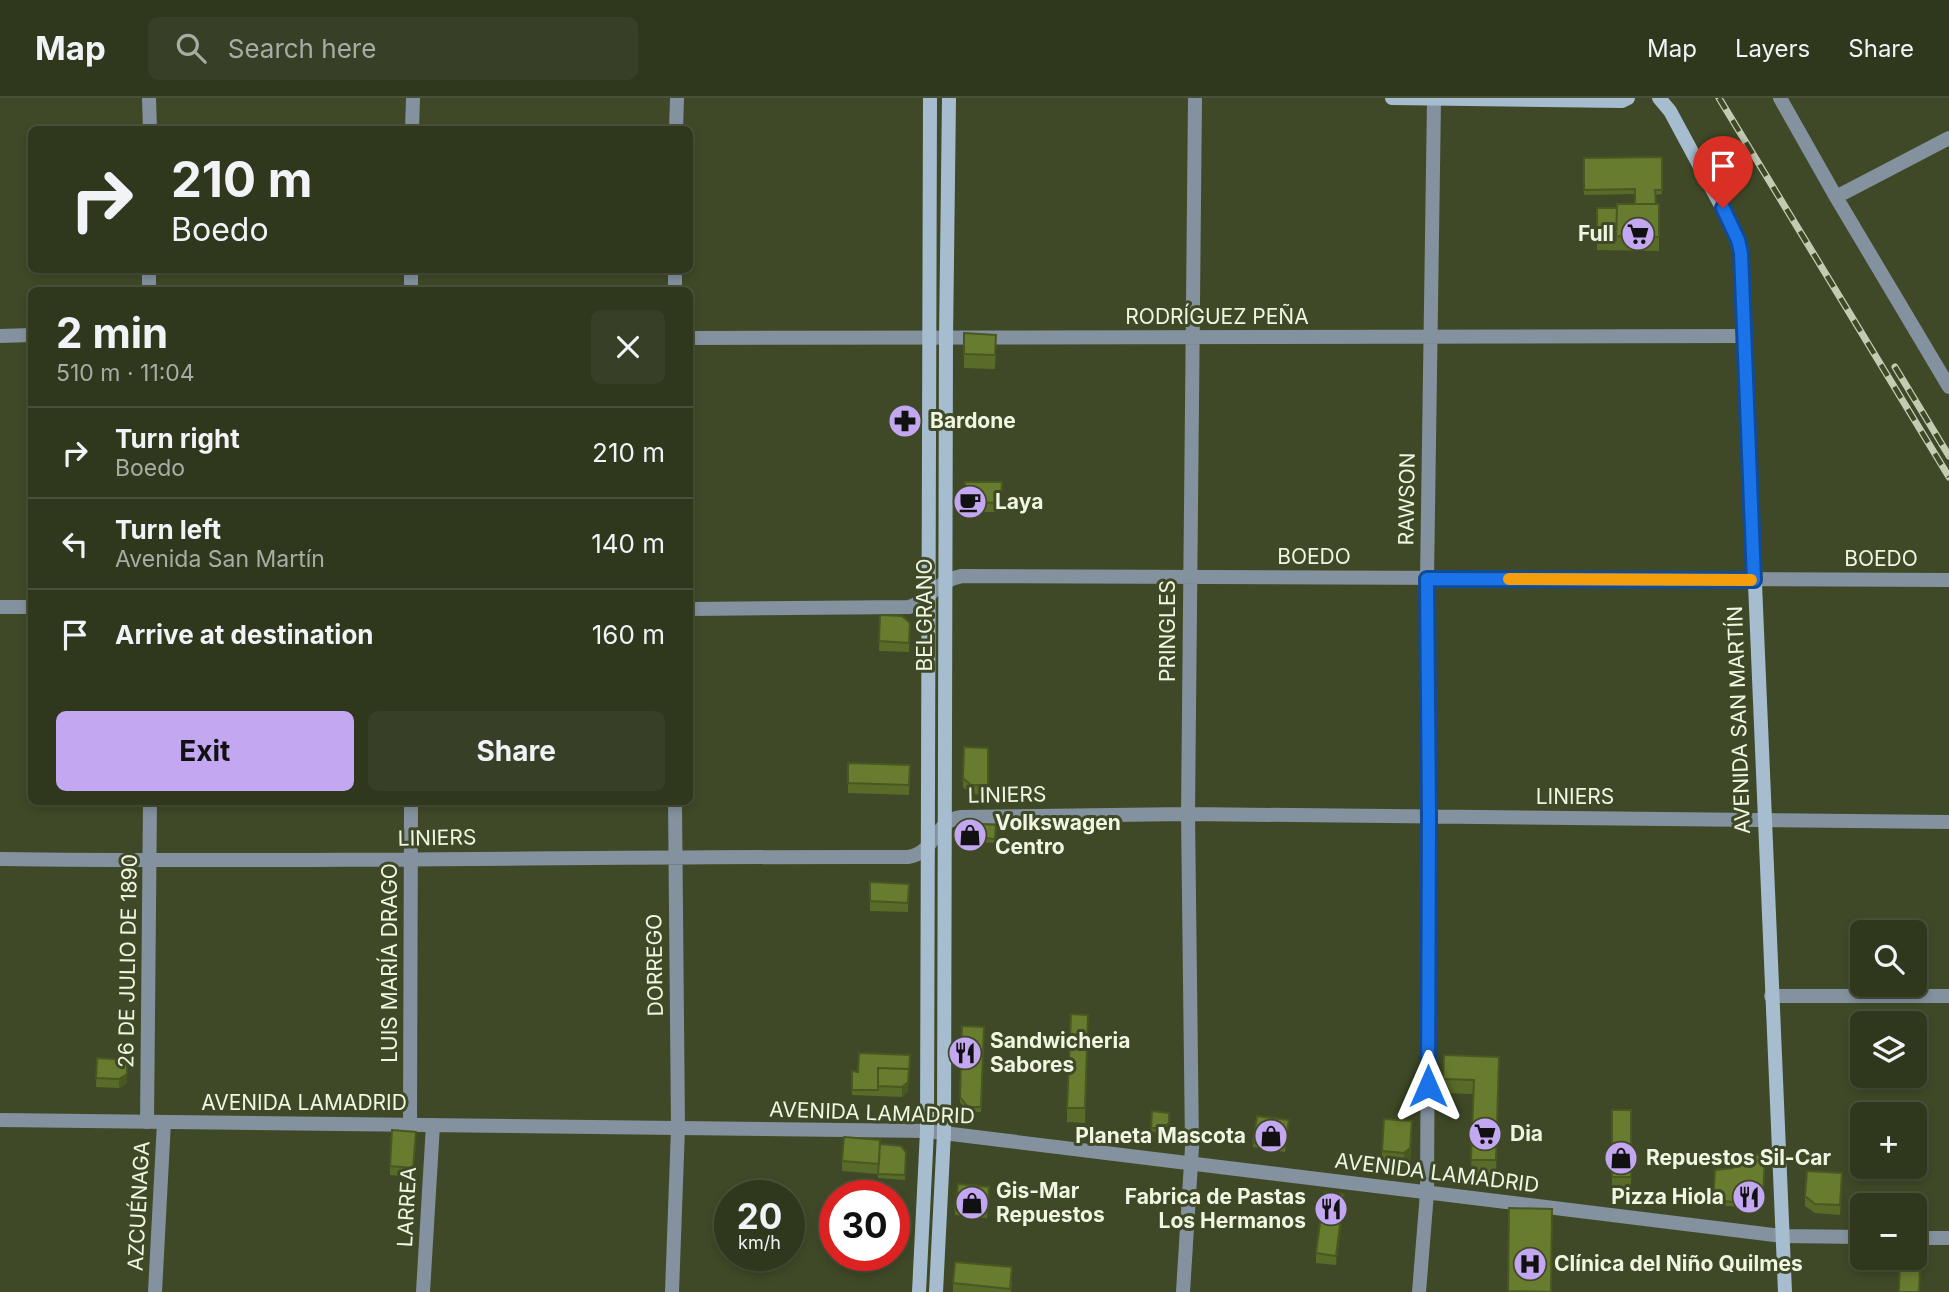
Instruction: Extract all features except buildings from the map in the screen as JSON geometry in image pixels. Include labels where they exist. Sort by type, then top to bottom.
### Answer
[{"type":"main road","name":"BELGRANO","points":[[919,1292],[927,1131],[930,98]]},
{"type":"main road","name":"BELGRANO","points":[[936,1292],[944,1133],[949,98]]},
{"type":"main road","points":[[1392,98],[1622,101],[1628,98]]},
{"type":"main road","name":"AVENIDA SAN MARTÍN","points":[[1659,98],[1670,111],[1738,240],[1741,253],[1785,1292]]},
{"type":"street","points":[[149,98],[150,126]]},
{"type":"street","points":[[412,98],[412,126]]},
{"type":"street","points":[[676,126],[677,98]]},
{"type":"street","name":"PRINGLES","points":[[1183,1292],[1192,1165],[1188,814],[1195,98]]},
{"type":"street","points":[[1780,98],[1949,387]]},
{"type":"street","name":"RAWSON","points":[[1419,1292],[1427,1193],[1427,579],[1434,100]]},
{"type":"street","points":[[1836,197],[1949,138]]},
{"type":"street","points":[[0,335],[28,335]]},
{"type":"street","name":"RODRÍGUEZ PEÑA","points":[[693,338],[1745,337]]},
{"type":"street","name":"BOEDO","points":[[946,579],[962,576],[1949,580]]},
{"type":"street","points":[[693,609],[909,607],[918,605],[946,579]]},
{"type":"street","points":[[0,607],[28,607]]},
{"type":"street","name":"26 DE JULIO DE 1890","points":[[146,1122],[150,805]]},
{"type":"street","name":"LUIS MARÍA DRAGO","points":[[410,1125],[411,805]]},
{"type":"street","name":"DORREGO","points":[[672,1292],[678,1128],[675,805]]},
{"type":"street","name":"LINIERS","points":[[0,859],[150,861],[675,856],[908,857],[919,856],[946,823],[961,817],[1188,814],[1949,822]]},
{"type":"street","points":[[1771,996],[1949,996]]},
{"type":"street","name":"AVENIDA LAMADRID","points":[[0,1120],[927,1131],[1782,1236],[1850,1237]]},
{"type":"street","name":"AZCUÉNAGA","points":[[155,1292],[164,1122]]},
{"type":"street","name":"LARREA","points":[[423,1292],[433,1125]]},
{"type":"street","points":[[1927,1238],[1949,1238]]},
{"type":"railway","points":[[1719,98],[1949,477]]},
{"type":"railway","points":[[1895,367],[1949,456]]},
{"type":"slow traffic","points":[[1509,579],[1751,580]]},
{"type":"place","name":"Full","points":[[1638,234]]},
{"type":"place","name":"Bardone","points":[[905,421]]},
{"type":"place","name":"Laya","points":[[970,502]]},
{"type":"place","name":"Volkswagen Centro","points":[[970,835]]},
{"type":"place","name":"Sandwicheria Sabores","points":[[965,1053]]},
{"type":"place","name":"Dia","points":[[1485,1134]]},
{"type":"place","name":"Planeta Mascota","points":[[1271,1136]]},
{"type":"place","name":"Repuestos Sil-Car","points":[[1621,1158]]},
{"type":"place","name":"Pizza Hiola","points":[[1749,1197]]},
{"type":"place","name":"Gis-Mar Repuestos","points":[[972,1203]]},
{"type":"place","name":"Fabrica de Pastas Los Hermanos","points":[[1331,1209]]},
{"type":"place","name":"Clínica del Niño Quilmes","points":[[1530,1264]]},
{"type":"route","points":[[1428,1086],[1427,579],[1754,580],[1741,253],[1723,208]]}]
